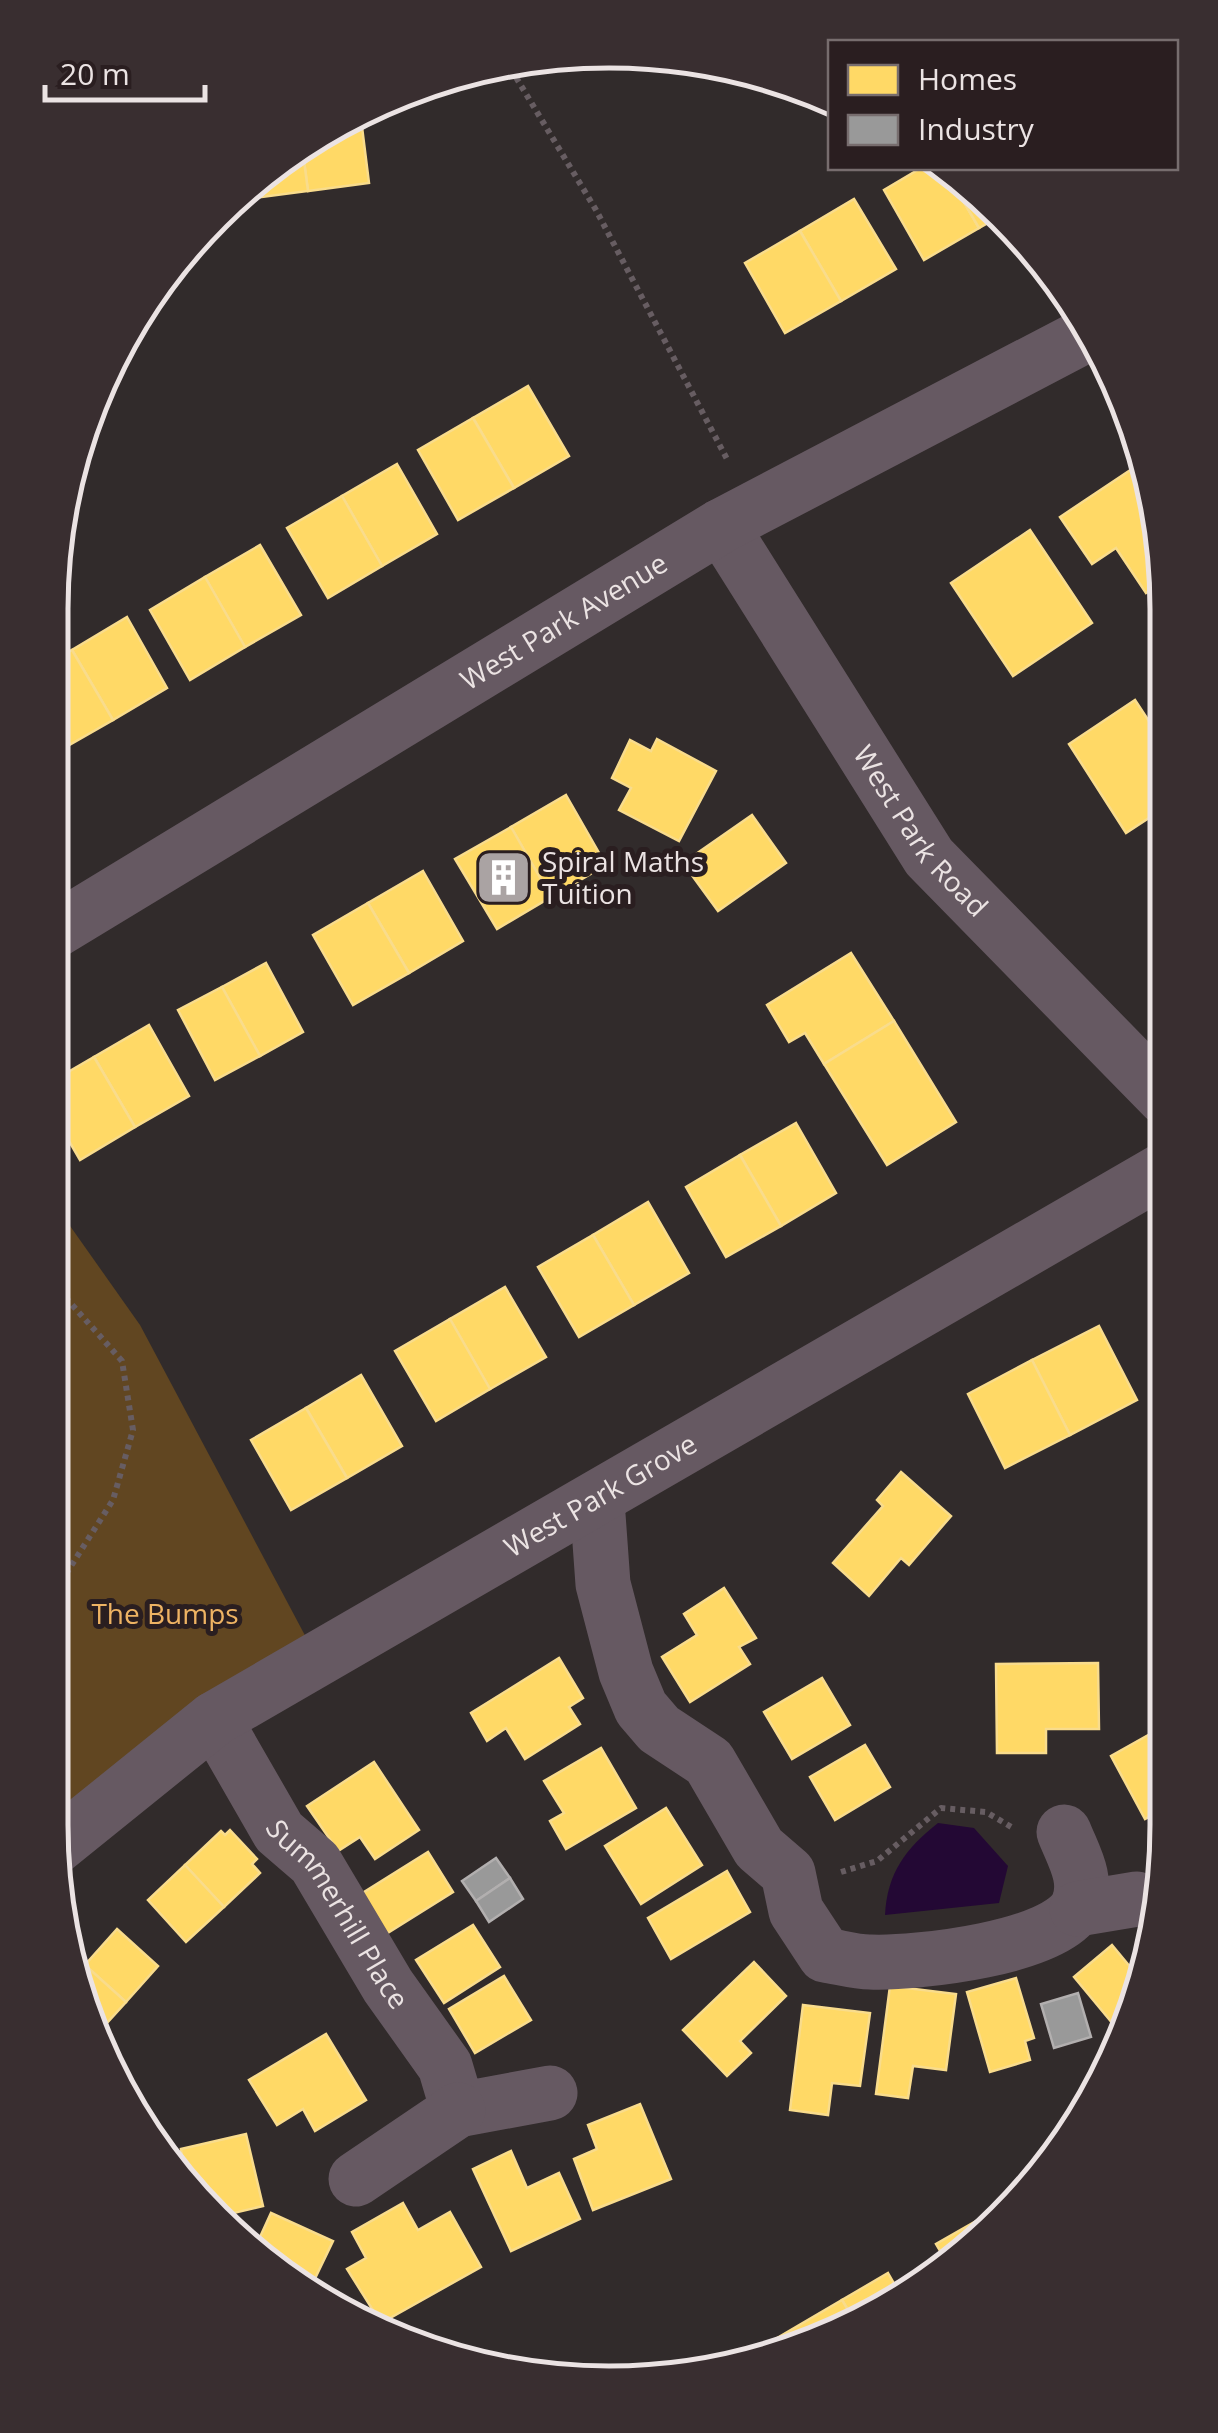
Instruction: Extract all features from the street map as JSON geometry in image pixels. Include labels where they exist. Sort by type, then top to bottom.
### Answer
[{"type":"street","name":"West Park Avenue","points":[[68,924],[737,517],[1079,339]]},
{"type":"street","name":"West Park Road","points":[[737,517],[929,856],[1150,1083]]},
{"type":"street","name":"West Park Grove","points":[[68,1836],[214,1719],[425,1593],[597,1501],[1150,1179]]},
{"type":"street","points":[[597,1501],[604,1584],[622,1658],[641,1708],[659,1728],[709,1762],[758,1848],[788,1873],[796,1910],[824,1955],[869,1962],[950,1956],[1042,1935],[1077,1909],[1137,1899]]},
{"type":"street","name":"Summerhill Place","points":[[214,1719],[280,1832],[315,1862],[388,1986],[445,2066],[458,2110]]},
{"type":"street","points":[[1043,1832],[1084,1884],[1077,1909]]},
{"type":"street","points":[[356,2179],[458,2110],[550,2093]]},
{"type":"path","points":[[516,76],[596,210],[737,517]]},
{"type":"path","points":[[68,1300],[122,1360],[133,1430],[113,1500],[68,1571]]},
{"type":"path","points":[[841,1886],[840,1873],[877,1860],[941,1808],[986,1812],[1043,1832]]},
{"type":"green space","name":"The Bumps","points":[[68,1223],[140,1325],[317,1658],[68,1813]]},
{"type":"shaded area","points":[[938,1823],[974,1828],[1008,1866],[999,1903],[885,1915],[890,1886],[900,1863]]},
{"type":"building: Homes","points":[[362,127],[369,183],[308,191],[304,162]]},
{"type":"building: Homes","points":[[304,162],[308,191],[257,198]]},
{"type":"building: Homes","points":[[918,170],[926,170],[962,198],[979,228],[924,260],[884,190]]},
{"type":"building: Homes","points":[[962,198],[988,223],[979,228]]},
{"type":"building: Homes","points":[[854,199],[896,269],[841,301],[800,231]]},
{"type":"building: Homes","points":[[800,231],[841,301],[785,333],[745,263]]},
{"type":"building: Homes","points":[[528,386],[569,456],[514,488],[473,418]]},
{"type":"building: Homes","points":[[473,418],[514,488],[458,520],[418,450]]},
{"type":"building: Homes","points":[[397,464],[437,534],[382,566],[342,496]]},
{"type":"building: Homes","points":[[1132,469],[1146,538],[1149,591],[1146,593],[1116,548],[1092,564],[1060,517]]},
{"type":"building: Homes","points":[[342,496],[382,566],[328,598],[287,528]]},
{"type":"building: Homes","points":[[1030,530],[1092,623],[1013,676],[951,583]]},
{"type":"building: Homes","points":[[260,545],[301,615],[245,647],[205,577]]},
{"type":"building: Homes","points":[[205,577],[245,647],[190,680],[150,610]]},
{"type":"building: Homes","points":[[127,617],[167,688],[113,720],[72,650]]},
{"type":"building: Homes","points":[[72,650],[113,720],[68,746],[68,652]]},
{"type":"building: Homes","points":[[1135,700],[1150,723],[1150,817],[1126,833],[1069,744]]},
{"type":"building: Homes","points":[[657,739],[716,771],[679,841],[619,810],[631,788],[612,778],[630,740],[651,751]]},
{"type":"building: Homes","points":[[566,795],[606,865],[551,897],[511,827]]},
{"type":"building: Homes","points":[[752,815],[786,863],[718,911],[683,863]]},
{"type":"building: Homes","name":"Spiral Maths Tuition","points":[[511,827],[551,897],[497,929],[455,859]]},
{"type":"building: Homes","points":[[423,871],[463,941],[409,973],[368,903]]},
{"type":"building: Homes","points":[[368,903],[409,973],[353,1005],[313,935]]},
{"type":"building: Homes","points":[[851,953],[894,1021],[824,1064],[805,1033],[789,1042],[767,1005]]},
{"type":"building: Homes","points":[[266,963],[303,1032],[260,1056],[222,987]]},
{"type":"building: Homes","points":[[222,987],[260,1056],[215,1080],[178,1010]]},
{"type":"building: Homes","points":[[894,1021],[956,1122],[887,1165],[824,1064]]},
{"type":"building: Homes","points":[[149,1025],[189,1096],[135,1127],[94,1057]]},
{"type":"building: Homes","points":[[94,1057],[135,1127],[80,1160],[68,1139],[68,1072]]},
{"type":"building: Homes","points":[[796,1123],[836,1193],[781,1226],[740,1155]]},
{"type":"building: Homes","points":[[740,1155],[781,1226],[726,1257],[686,1187]]},
{"type":"building: Homes","points":[[648,1202],[689,1273],[634,1305],[593,1235]]},
{"type":"building: Homes","points":[[593,1235],[634,1305],[579,1337],[538,1267]]},
{"type":"building: Homes","points":[[505,1287],[546,1357],[490,1389],[450,1319]]},
{"type":"building: Homes","points":[[450,1319],[490,1389],[436,1421],[395,1351]]},
{"type":"building: Homes","points":[[1099,1326],[1137,1400],[1070,1435],[1032,1360]]},
{"type":"building: Homes","points":[[1032,1360],[1070,1435],[1005,1468],[968,1394]]},
{"type":"building: Homes","points":[[361,1375],[402,1446],[347,1478],[306,1408]]},
{"type":"building: Homes","points":[[306,1408],[347,1478],[291,1510],[251,1440]]},
{"type":"building: Homes","points":[[901,1472],[951,1516],[909,1565],[901,1558],[869,1596],[833,1563],[883,1506],[877,1500]]},
{"type":"building: Homes","points":[[724,1588],[756,1638],[739,1647],[750,1664],[690,1702],[662,1657],[697,1635],[684,1614]]},
{"type":"building: Homes","points":[[559,1658],[583,1698],[569,1707],[580,1724],[525,1759],[506,1728],[487,1741],[471,1713]]},
{"type":"building: Homes","points":[[1098,1663],[1099,1729],[1046,1729],[1046,1753],[997,1753],[996,1664]]},
{"type":"building: Homes","points":[[822,1678],[850,1725],[792,1759],[764,1712]]},
{"type":"building: Homes","points":[[1150,1734],[1150,1816],[1145,1819],[1111,1756]]},
{"type":"building: Homes","points":[[865,1745],[890,1787],[835,1820],[810,1777]]},
{"type":"building: Homes","points":[[601,1748],[636,1808],[566,1849],[550,1821],[564,1813],[544,1781]]},
{"type":"building: Homes","points":[[374,1762],[419,1830],[375,1859],[360,1837],[338,1851],[307,1806]]},
{"type":"building: Homes","points":[[666,1808],[702,1865],[641,1904],[605,1846]]},
{"type":"building: Homes","points":[[230,1830],[257,1859],[252,1864],[260,1873],[224,1907],[185,1865],[221,1831],[225,1835]]},
{"type":"building: Homes","points":[[428,1852],[453,1892],[386,1934],[361,1894]]},
{"type":"building: Homes","points":[[185,1865],[224,1907],[186,1942],[148,1900]]},
{"type":"building: Homes","points":[[727,1871],[750,1912],[671,1959],[648,1918]]},
{"type":"building: Homes","points":[[473,1925],[500,1967],[444,2003],[416,1960]]},
{"type":"building: Homes","points":[[117,1929],[158,1966],[126,2002],[86,1964]]},
{"type":"building: Homes","points":[[1112,1945],[1131,1968],[1112,2023],[1074,1977]]},
{"type":"building: Homes","points":[[754,1962],[786,1996],[740,2041],[751,2053],[727,2076],[683,2030]]},
{"type":"building: Homes","points":[[87,1967],[126,2002],[106,2024]]},
{"type":"building: Homes","points":[[504,1976],[531,2020],[475,2053],[449,2009]]},
{"type":"building: Homes","points":[[1016,1978],[1034,2038],[1025,2041],[1030,2060],[990,2072],[967,1992]]},
{"type":"building: Homes","points":[[890,1986],[956,1994],[946,2070],[913,2066],[908,2098],[876,2094]]},
{"type":"building: Homes","points":[[803,2005],[870,2013],[860,2086],[832,2083],[828,2115],[790,2110]]},
{"type":"building: Homes","points":[[326,2034],[366,2100],[315,2131],[303,2109],[277,2125],[249,2080]]},
{"type":"building: Homes","points":[[640,2104],[671,2179],[593,2210],[574,2159],[597,2149],[588,2125]]},
{"type":"building: Homes","points":[[246,2134],[263,2206],[233,2213],[182,2158],[181,2149]]},
{"type":"building: Homes","points":[[511,2151],[527,2188],[559,2173],[580,2219],[511,2251],[473,2169]]},
{"type":"building: Homes","points":[[403,2203],[418,2230],[450,2212],[481,2267],[389,2318],[374,2312],[347,2269],[366,2258],[352,2232]]},
{"type":"building: Homes","points":[[271,2213],[333,2241],[315,2278],[260,2238]]},
{"type":"building: Homes","points":[[978,2220],[941,2252],[936,2244]]},
{"type":"building: Homes","points":[[888,2273],[894,2284],[848,2310],[842,2300]]},
{"type":"building: Homes","points":[[842,2300],[848,2310],[816,2324],[775,2339]]},
{"type":"building: Industry","points":[[496,1858],[510,1878],[476,1901],[462,1881]]},
{"type":"building: Industry","points":[[510,1878],[523,1899],[489,1922],[476,1901]]},
{"type":"building: Industry","points":[[1078,1993],[1091,2037],[1054,2048],[1041,2004]]},
{"type":"place","name":"Spiral Maths Tuition","points":[[503,878]]}]
